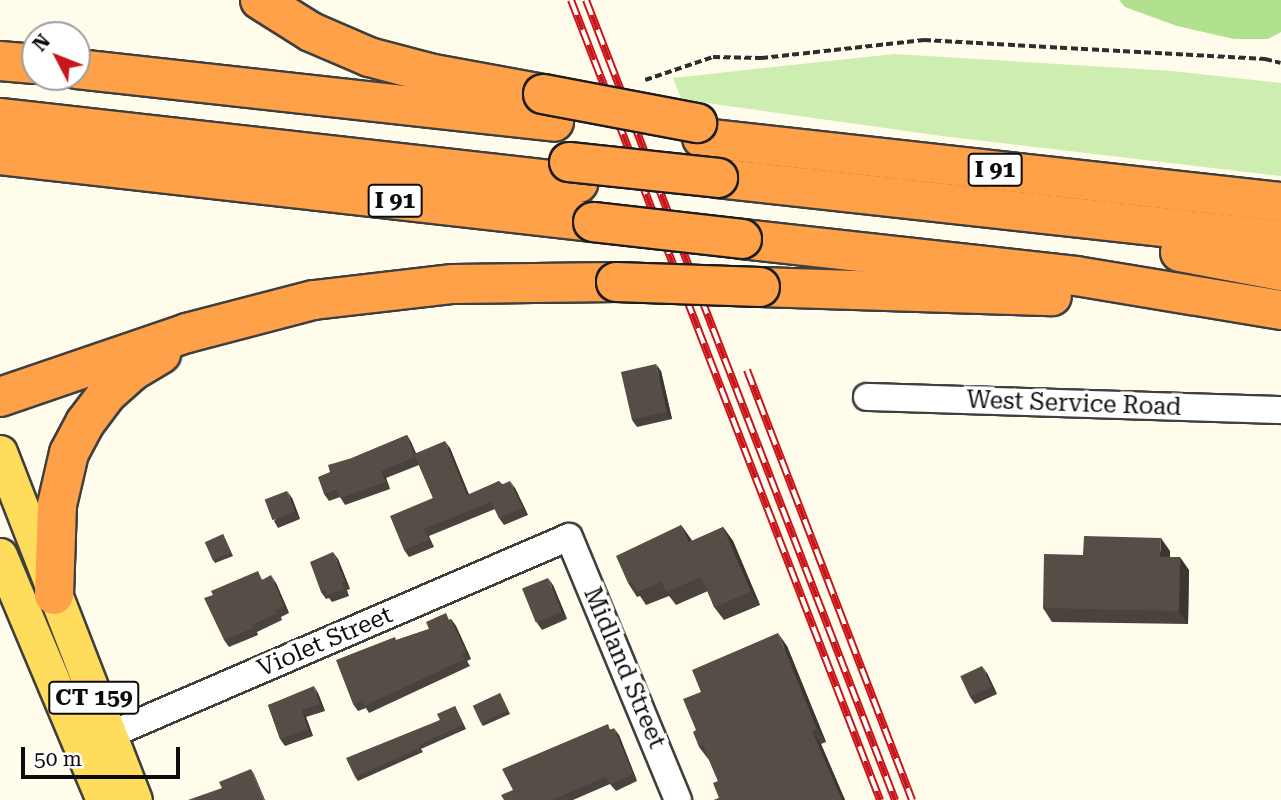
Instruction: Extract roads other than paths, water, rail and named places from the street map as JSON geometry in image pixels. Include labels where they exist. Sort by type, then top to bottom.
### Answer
[{"type":"highway","points":[[260,0],[311,32],[369,57],[548,108]]},
{"type":"highway","points":[[0,61],[21,63]]},
{"type":"highway","name":"I 91","points":[[91,70],[548,108],[699,131],[762,144],[1281,202]]},
{"type":"highway","points":[[0,98],[722,189],[1087,239],[1281,271]]},
{"type":"highway","points":[[0,118],[574,172]]},
{"type":"highway","name":"I 91","points":[[0,155],[1158,288],[1281,310]]},
{"type":"highway","points":[[722,189],[1281,240]]},
{"type":"highway","points":[[0,397],[222,323],[314,300],[390,289],[493,282],[616,282],[1053,296],[1158,288]]},
{"type":"highway","points":[[38,602],[69,453],[85,423],[108,393],[131,372],[222,323]]},
{"type":"main road","name":"CT 159","points":[[0,452],[38,602],[95,741],[125,799]]},
{"type":"main road","name":"CT 159","points":[[0,555],[38,602]]},
{"type":"street","name":"West Service Road","points":[[867,397],[1281,410]]},
{"type":"street","name":"Violet Street","points":[[95,741],[569,537]]},
{"type":"street","name":"Midland Street","points":[[569,537],[678,800]]},
{"type":"railway","points":[[571,0],[880,800]]},
{"type":"railway","points":[[586,0],[895,800]]},
{"type":"railway","points":[[747,370],[912,800]]}]
